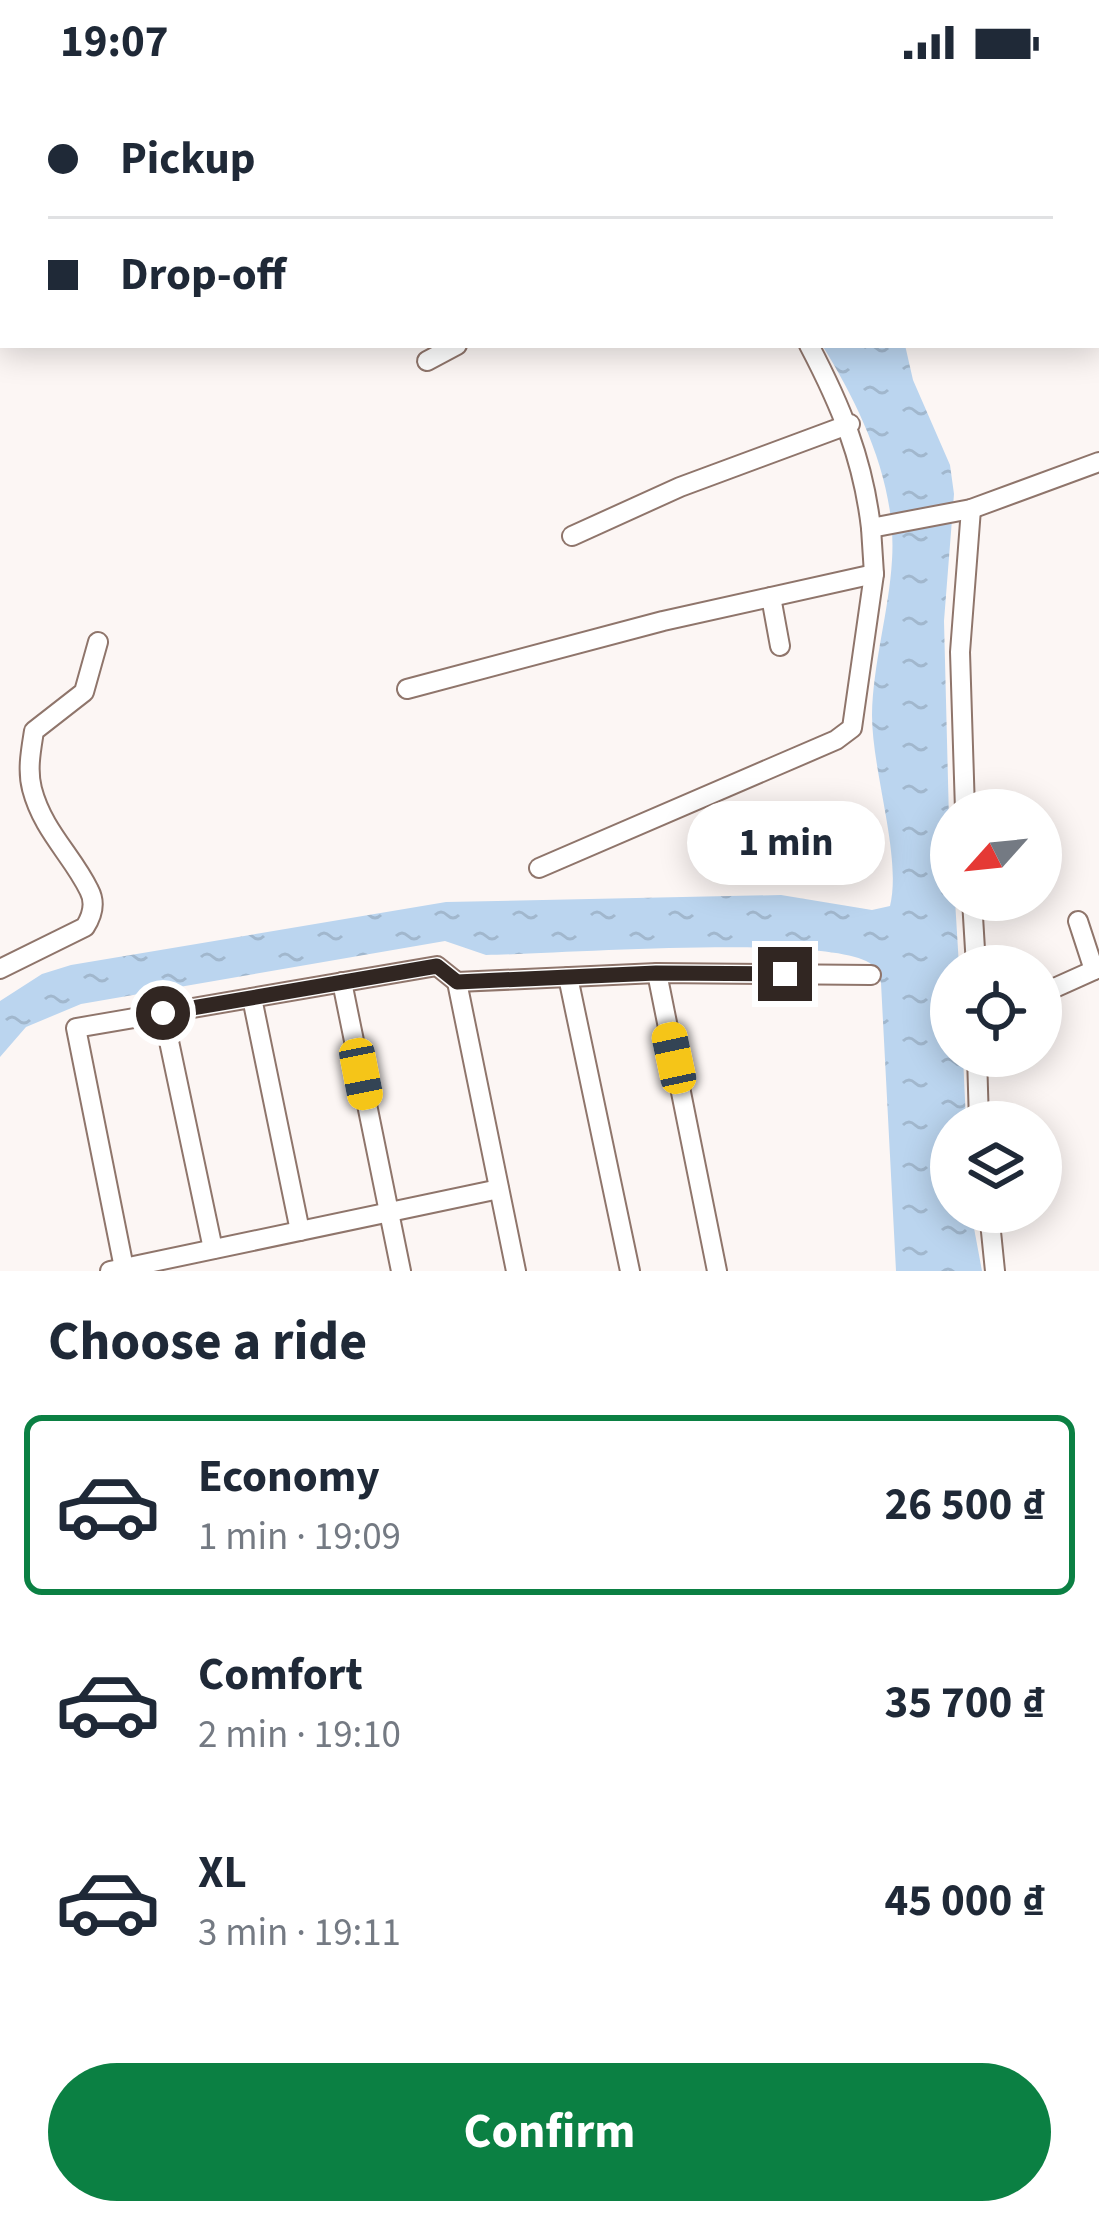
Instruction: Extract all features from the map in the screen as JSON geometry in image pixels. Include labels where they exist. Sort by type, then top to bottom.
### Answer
[{"type":"street","points":[[427,361],[451,348]]},
{"type":"street","points":[[539,868],[836,740],[852,728],[881,527],[850,424],[811,348]]},
{"type":"street","points":[[572,536],[680,487],[850,424]]},
{"type":"street","points":[[881,527],[966,510],[1099,462]]},
{"type":"street","points":[[964,789],[960,652],[966,510]]},
{"type":"street","points":[[407,689],[874,574]]},
{"type":"street","points":[[771,597],[780,646]]},
{"type":"street","points":[[0,969],[85,927],[93,914],[91,892],[45,823],[31,785],[29,757],[34,731],[84,692],[98,642]]},
{"type":"street","points":[[1062,984],[1096,969],[1078,921]]},
{"type":"street","points":[[500,1189],[117,1269],[76,1028],[437,966],[457,982],[500,1189],[515,1271]]},
{"type":"street","points":[[457,982],[656,973],[871,975]]},
{"type":"street","points":[[656,973],[717,1271]]},
{"type":"street","points":[[568,977],[630,1271]]},
{"type":"street","points":[[342,982],[401,1271]]},
{"type":"street","points":[[252,998],[299,1231]]},
{"type":"street","points":[[163,1013],[213,1249]]},
{"type":"street","points":[[991,1233],[995,1271]]},
{"type":"water","points":[[824,348],[906,348],[913,380],[950,465],[954,494],[944,621],[948,789],[930,789],[930,921],[956,921],[958,945],[930,945],[930,1077],[964,1077],[965,1101],[930,1101],[930,1233],[975,1233],[982,1271],[896,1271],[881,983],[869,963],[838,953],[742,947],[486,955],[445,941],[81,1004],[26,1027],[0,1057],[0,1001],[42,974],[71,965],[446,902],[781,895],[872,910],[890,906],[890,839],[872,715],[892,532],[882,475],[863,421]]},
{"type":"route","points":[[163,1013],[437,966],[457,982],[656,973],[785,974]]}]
